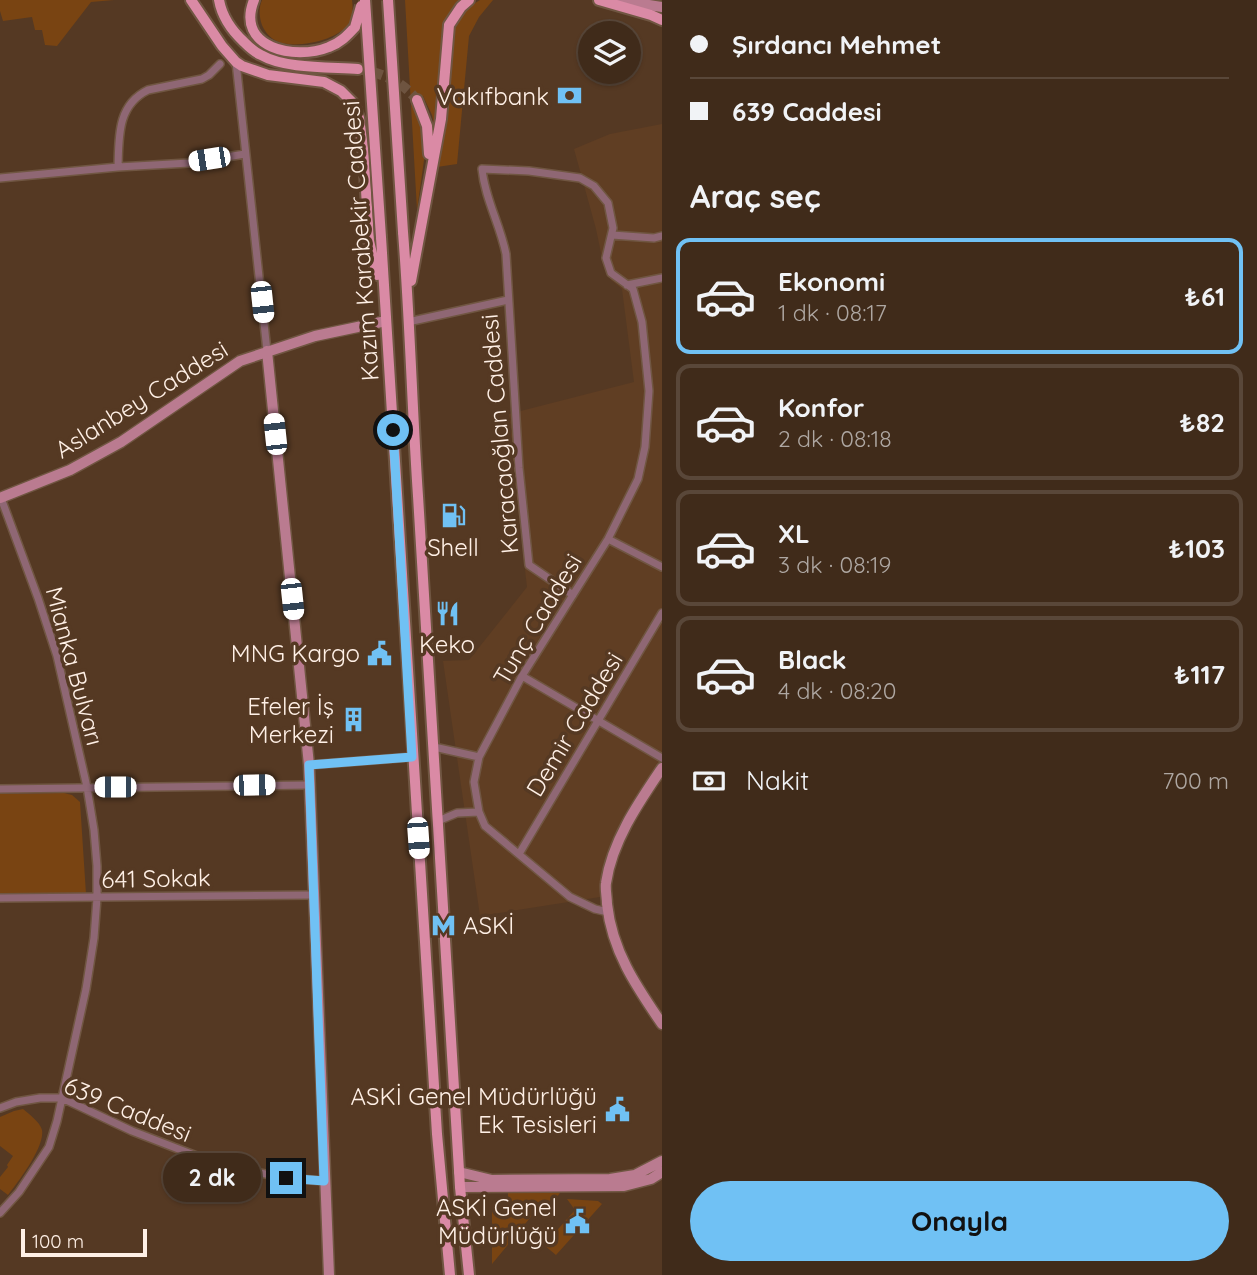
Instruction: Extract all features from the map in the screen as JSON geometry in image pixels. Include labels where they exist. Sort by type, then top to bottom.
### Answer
[{"type":"main road","points":[[191,0],[236,62],[268,75],[324,82],[341,91],[354,104],[359,118],[364,156],[369,241],[383,298]]},
{"type":"main road","points":[[219,0],[229,25],[245,43],[264,57],[290,64],[358,69]]},
{"type":"main road","points":[[254,0],[250,16],[257,36],[279,50],[310,52],[328,48],[343,39],[355,27],[364,0]]},
{"type":"main road","name":"Kazım Karabekir Caddesi","points":[[364,0],[437,1134],[450,1275]]},
{"type":"main road","name":"Kazım Karabekir Caddesi","points":[[388,0],[459,1172],[469,1275]]},
{"type":"main road","points":[[408,297],[440,119],[449,25],[469,0]]},
{"type":"main road","points":[[599,0],[662,20]]},
{"type":"main road","points":[[417,100],[428,131],[426,199]]},
{"type":"street","points":[[617,0],[662,7]]},
{"type":"street","points":[[236,62],[309,765],[329,1275]]},
{"type":"street","points":[[118,166],[120,135],[124,114],[130,103],[140,93],[148,90],[202,79],[220,64]]},
{"type":"street","points":[[0,178],[118,166],[189,163],[245,154]]},
{"type":"street","name":"Karacaoğlan Caddesi","points":[[573,595],[529,565],[519,468],[504,247],[486,195],[482,169],[529,171],[580,178],[594,186],[608,204],[613,228],[611,235]]},
{"type":"street","points":[[611,235],[654,238],[662,236]]},
{"type":"street","name":"Tunç Caddesi","points":[[479,812],[474,782],[479,757],[522,676],[608,539],[638,479],[645,447],[649,391],[642,322],[633,289],[611,273],[606,258],[611,235]]},
{"type":"street","points":[[627,285],[662,278]]},
{"type":"street","points":[[408,323],[508,300]]},
{"type":"street","name":"Aslanbey Caddesi","points":[[1,498],[70,470],[121,442],[240,361],[315,336],[386,321]]},
{"type":"street","name":"Mianka Bulvarı","points":[[0,1213],[19,1192],[49,1147],[86,989],[97,898],[94,830],[87,787],[57,656],[1,498]]},
{"type":"street","points":[[608,539],[662,567]]},
{"type":"street","name":"Demir Caddesi","points":[[519,854],[662,613]]},
{"type":"street","points":[[522,676],[662,758]]},
{"type":"street","points":[[434,747],[479,757]]},
{"type":"street","points":[[309,765],[412,757]]},
{"type":"street","points":[[662,768],[626,827],[616,848],[606,884],[613,937],[623,961],[662,1024]]},
{"type":"street","points":[[0,789],[309,785]]},
{"type":"street","points":[[438,821],[457,813],[479,812],[485,826],[570,897],[608,912]]},
{"type":"street","name":"641 Sokak","points":[[0,898],[313,895]]},
{"type":"street","name":"639 Caddesi","points":[[0,1108],[40,1098],[62,1098],[132,1131],[194,1155],[274,1176],[324,1181]]},
{"type":"street","points":[[459,1172],[492,1180],[610,1179],[635,1175],[662,1161]]},
{"type":"street","points":[[460,1187],[625,1186],[651,1179],[662,1172]]},
{"type":"shaded area","points":[[0,0],[114,0],[91,2],[57,46],[45,45],[42,30],[35,30],[32,17],[3,21]]},
{"type":"shaded area","points":[[262,0],[352,0],[352,14],[350,22],[337,34],[318,41],[287,44],[273,39],[263,28],[260,13]]},
{"type":"shaded area","points":[[405,0],[460,0],[450,13],[443,30],[435,128],[423,96],[412,104],[421,128],[425,153],[417,210]]},
{"type":"shaded area","points":[[480,0],[493,0],[479,17],[469,36],[457,164],[437,167],[445,128],[455,28],[465,12]]},
{"type":"shaded area","points":[[662,124],[662,759],[617,836],[600,884],[600,897],[480,916],[443,661],[469,660],[527,587],[509,414],[634,382],[622,289],[611,280],[604,267],[574,149],[610,134]]},
{"type":"shaded area","points":[[0,794],[72,795],[80,802],[86,894],[0,893]]},
{"type":"shaded area","points":[[23,1109],[39,1124],[42,1137],[30,1164],[8,1195],[0,1189],[0,1177],[13,1156],[0,1146],[0,1117]]},
{"type":"shaded area","points":[[508,1193],[560,1193],[550,1205],[544,1201],[492,1264],[492,1207],[499,1207],[499,1200],[508,1200]]},
{"type":"shaded area","points":[[567,1199],[598,1201],[602,1204],[556,1255],[544,1245],[575,1210]]},
{"type":"tunnel","points":[[358,69],[391,79],[417,100]]},
{"type":"place","name":"Vakıfbank","points":[[569,96]]},
{"type":"place","name":"Shell","points":[[453,516]]},
{"type":"place","name":"Keko","points":[[447,613]]},
{"type":"place","name":"MNG Kargo","points":[[380,653]]},
{"type":"place","name":"Efeler İş Merkezi","points":[[354,720]]},
{"type":"place","name":"ASKİ","points":[[443,925]]},
{"type":"place","name":"ASKİ Genel Müdürlüğü Ek Tesisleri","points":[[617,1110]]},
{"type":"place","name":"ASKİ Genel Müdürlüğü","points":[[577,1221]]},
{"type":"route","points":[[286,1178],[324,1181],[309,765],[412,757],[393,430]]}]
